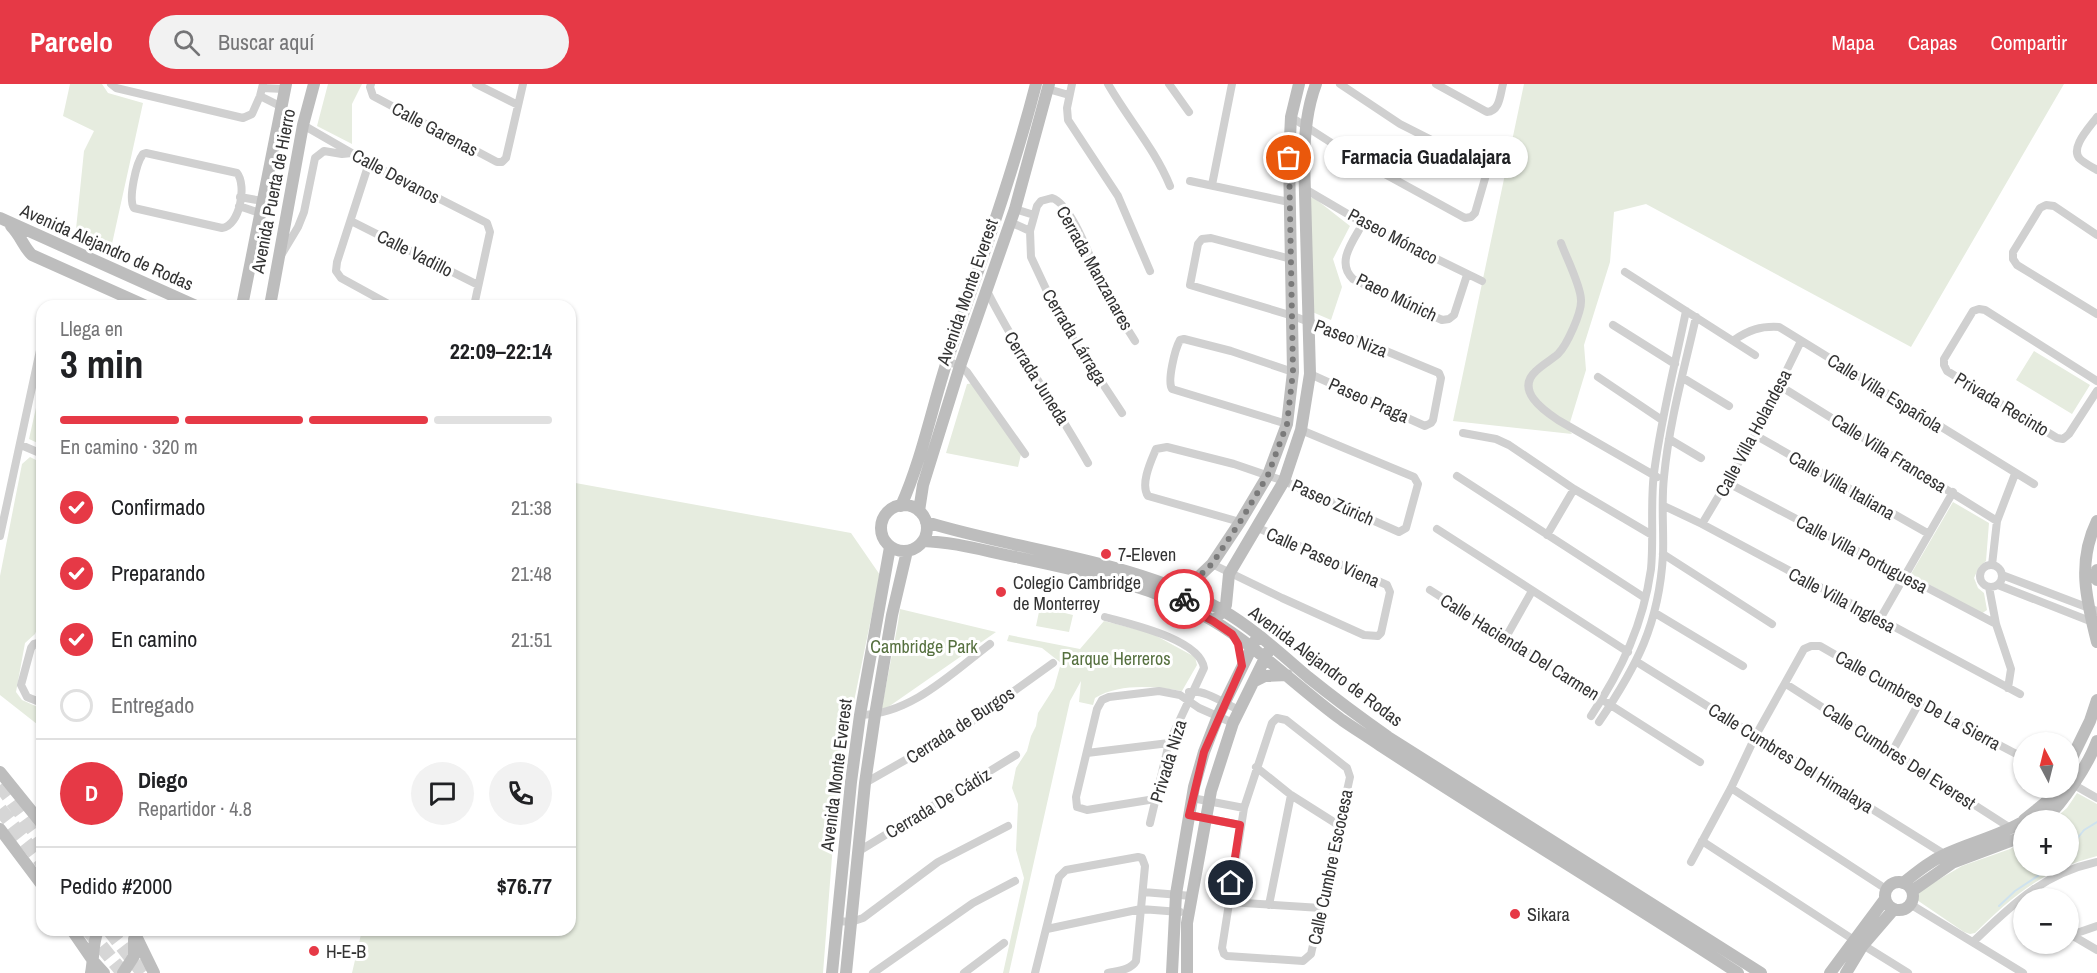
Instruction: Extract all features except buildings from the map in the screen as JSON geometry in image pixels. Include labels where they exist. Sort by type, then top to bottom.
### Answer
[{"type":"street","points":[[111,84],[116,88],[243,118],[252,114],[262,89]]},
{"type":"street","name":"Avenida Puerta de Hierro","points":[[271,300],[303,125],[314,84]]},
{"type":"street","points":[[476,84],[518,105],[523,84]]},
{"type":"street","points":[[1108,84],[1158,159],[1170,186]]},
{"type":"street","points":[[1169,84],[1189,112]]},
{"type":"street","points":[[1212,185],[1232,84]]},
{"type":"street","points":[[1185,599],[1197,578],[1212,564],[1268,475],[1287,424],[1293,372],[1289,202],[1291,117],[1299,84]]},
{"type":"street","points":[[1213,621],[1223,611],[1227,598],[1229,574],[1284,480],[1301,430],[1310,374],[1305,127],[1311,96],[1316,84]]},
{"type":"street","points":[[1291,117],[1383,173],[1465,218],[1471,217],[1486,169],[1400,124],[1340,84]]},
{"type":"street","points":[[1436,84],[1487,112],[1497,109],[1503,84]]},
{"type":"street","points":[[262,89],[285,86]]},
{"type":"street","name":"Avenida Puerta de Hierro","points":[[244,300],[285,86]]},
{"type":"street","points":[[1044,86],[1071,89],[1067,114],[1071,127],[1118,196],[1150,271]]},
{"type":"street","name":"Avenida Monte Everest","points":[[901,506],[947,361],[1027,141],[1044,86]]},
{"type":"street","name":"Calle Garenas","points":[[371,88],[374,96],[496,162],[502,162],[506,158],[518,105]]},
{"type":"street","points":[[262,89],[280,106]]},
{"type":"street","points":[[2097,117],[2077,147],[2080,159],[2097,170]]},
{"type":"street","name":"Calle Devanos","points":[[303,125],[369,163],[487,223],[489,227],[478,285]]},
{"type":"street","name":"Avenida Monte Everest","points":[[919,511],[922,485],[1014,209],[1027,141]]},
{"type":"street","points":[[277,261],[298,227],[317,155],[324,151],[353,153]]},
{"type":"street","points":[[146,153],[232,172],[241,178],[240,197],[234,221],[226,228],[134,208],[131,205],[138,160],[142,154],[146,153]]},
{"type":"street","points":[[369,163],[337,262],[338,276],[381,300]]},
{"type":"street","points":[[1190,181],[1289,202]]},
{"type":"street","name":"Paseo Mónaco","points":[[1305,189],[1363,223],[1482,281]]},
{"type":"street","points":[[240,197],[261,207]]},
{"type":"street","name":"Cerrada Manzanares","points":[[1032,223],[1037,206],[1046,198],[1058,200],[1063,205],[1081,237],[1107,295],[1135,341]]},
{"type":"street","points":[[2097,235],[2054,206],[2046,205],[2040,208],[2013,252],[2013,259],[2017,265],[2097,314]]},
{"type":"street","points":[[239,207],[261,207]]},
{"type":"street","points":[[1014,209],[1032,223]]},
{"type":"street","name":"Avenida Alejandro de Rodas","points":[[2,219],[182,300]]},
{"type":"street","name":"Avenida Alejandro de Rodas","points":[[2,219],[22,238],[32,255],[132,300]]},
{"type":"street","name":"Calle Vadillo","points":[[351,220],[478,285]]},
{"type":"street","points":[[1010,222],[1032,223]]},
{"type":"street","name":"Cerrada Lárraga","points":[[1032,223],[1031,257],[1049,297],[1072,339],[1122,413]]},
{"type":"street","name":"Paeo Múnich","points":[[1363,223],[1345,258],[1346,270],[1353,279],[1442,320],[1454,315],[1467,274]]},
{"type":"street","points":[[26,246],[31,238],[37,236]]},
{"type":"street","name":"Paseo Niza","points":[[1291,259],[1211,238],[1202,239],[1198,244],[1190,285],[1293,316],[1369,344],[1441,375],[1433,420],[1428,425]]},
{"type":"street","points":[[1561,243],[1581,294],[1580,308],[1566,343],[1559,353],[1532,375],[1529,390],[1535,402],[1546,412],[1663,480]]},
{"type":"street","points":[[82,278],[90,260]]},
{"type":"street","points":[[1625,272],[1755,355]]},
{"type":"street","points":[[475,300],[478,285]]},
{"type":"street","name":"Cerrada Juneda","points":[[987,291],[1008,333],[1059,412],[1088,463]]},
{"type":"street","name":"Privada Recinto","points":[[2095,382],[1985,309],[1973,311],[1944,359],[1947,371],[2057,438],[2063,439],[2069,435],[2097,392]]},
{"type":"street","points":[[1686,311],[1662,420],[1654,476],[1651,568],[1640,623],[1629,652],[1602,699],[1595,719],[1610,705],[1637,662],[1655,613],[1663,554],[1663,480],[1669,439],[1696,317]]},
{"type":"street","points":[[1613,325],[1675,364]]},
{"type":"street","name":"Calle Villa Española","points":[[1734,340],[1750,330],[1765,326],[1779,327],[2034,484]]},
{"type":"street","points":[[1287,424],[1170,387],[1177,346],[1180,340],[1188,339],[1293,372]]},
{"type":"street","name":"Calle Villa Holandesa","points":[[1702,524],[1755,435],[1801,341]]},
{"type":"street","points":[[947,361],[960,366],[974,380],[1025,454]]},
{"type":"street","points":[[0,536],[36,371]]},
{"type":"street","name":"Paseo Praga","points":[[1310,374],[1425,426],[1428,425]]},
{"type":"street","points":[[1598,377],[1662,420]]},
{"type":"street","points":[[1683,378],[1730,406]]},
{"type":"street","name":"Calle Villa Francesa","points":[[1780,386],[1997,521]]},
{"type":"street","name":"Paseo Zúrich","points":[[1240,522],[1148,496],[1145,484],[1154,451],[1158,447],[1167,447],[1201,455],[1284,480],[1400,532],[1408,525],[1418,484],[1414,477],[1301,430]]},
{"type":"street","points":[[1463,433],[1502,441],[1574,489],[1652,535]]},
{"type":"street","name":"Calle Villa Italiana","points":[[1755,435],[1929,534]]},
{"type":"street","points":[[1669,439],[1701,458]]},
{"type":"street","points":[[21,445],[36,451]]},
{"type":"street","points":[[1992,565],[1997,521],[2015,474]]},
{"type":"street","points":[[1457,476],[1645,598]]},
{"type":"street","name":"Calle Villa Portuguesa","points":[[1728,483],[1996,624]]},
{"type":"street","points":[[1548,535],[1574,489]]},
{"type":"street","points":[[1880,620],[1953,492]]},
{"type":"street","points":[[901,506],[913,507],[919,511],[926,522],[927,529],[923,541],[913,550],[898,550],[890,547],[885,541],[881,527],[887,513],[901,506]]},
{"type":"street","name":"Calle Villa Inglesa","points":[[1664,506],[1702,524],[2020,694]]},
{"type":"street","points":[[2097,520],[2085,555],[2084,572],[2097,642]]},
{"type":"street","name":"Avenida Alejandro de Rodas","points":[[926,522],[1095,562],[1139,575],[1185,599],[1265,658],[1342,720],[1738,973]]},
{"type":"street","name":"Calle Paseo Viena","points":[[1229,574],[1364,634],[1378,636],[1384,628],[1389,587],[1256,527]]},
{"type":"street","points":[[1437,529],[1629,652]]},
{"type":"street","name":"Avenida Alejandro de Rodas","points":[[923,541],[955,544],[1092,573],[1223,611],[1271,646],[1348,709],[1388,737],[1761,973]]},
{"type":"street","name":"Avenida Monte Everest","points":[[846,973],[846,829],[860,716],[890,547]]},
{"type":"street","name":"Avenida Monte Everest","points":[[832,973],[859,851],[865,783],[875,715],[892,615],[907,551]]},
{"type":"street","points":[[1663,554],[1772,624]]},
{"type":"street","points":[[1212,564],[1229,574]]},
{"type":"street","points":[[1994,586],[2002,579],[1999,568],[1992,565],[1984,567],[1980,577],[1983,584],[2094,616]]},
{"type":"street","points":[[2097,570],[2097,580]]},
{"type":"street","points":[[2002,575],[2043,591],[2094,616]]},
{"type":"street","points":[[1994,586],[1996,624],[2011,669],[2008,688]]},
{"type":"street","name":"Calle Hacienda Del Carmen","points":[[1430,590],[1700,762]]},
{"type":"street","points":[[1506,637],[1532,591]]},
{"type":"street","points":[[2037,601],[2043,591]]},
{"type":"street","points":[[1655,613],[1743,666]]},
{"type":"street","name":"Privada Niza","points":[[1105,617],[1157,632],[1175,640],[1199,655],[1204,668],[1169,743],[1150,823]]},
{"type":"street","points":[[1232,634],[1238,644],[1242,666]]},
{"type":"street","points":[[1172,973],[1174,911],[1192,798],[1204,752],[1218,716],[1258,636]]},
{"type":"street","points":[[36,643],[31,648],[21,685],[27,697],[36,701]]},
{"type":"street","points":[[860,716],[875,715],[909,702],[990,644]]},
{"type":"street","points":[[1187,973],[1186,943],[1189,912],[1205,818],[1220,759],[1233,723],[1271,646]]},
{"type":"street","name":"Calle Cumbres De La Sierra","points":[[1786,684],[1804,649],[1820,646],[1919,703],[2013,752]]},
{"type":"street","name":"Calle Cumbres Del Himalaya","points":[[1637,662],[1944,855]]},
{"type":"street","name":"Cerrada de Burgos","points":[[865,783],[967,725],[1053,663]]},
{"type":"street","points":[[1253,682],[1265,676],[1287,675]]},
{"type":"street","points":[[1691,862],[1731,788],[1755,735],[1786,684]]},
{"type":"street","name":"Calle Cumbres Del Everest","points":[[1786,684],[2012,829]]},
{"type":"street","points":[[1155,799],[1087,810],[1077,807],[1076,797],[1096,709],[1102,700],[1114,695],[1159,691],[1180,695],[1233,723]]},
{"type":"street","points":[[1180,695],[1193,691],[1239,710]]},
{"type":"street","points":[[2079,771],[2096,749],[2079,745],[2097,700]]},
{"type":"street","points":[[1892,752],[1919,703]]},
{"type":"street","name":"Calle Cumbre Escocesa","points":[[1277,718],[1286,720],[1347,768],[1350,777],[1311,954],[1303,961],[1227,956],[1222,948],[1240,825],[1256,767],[1272,723],[1277,718]]},
{"type":"street","points":[[1087,753],[1169,743]]},
{"type":"street","name":"Cerrada De Cádiz","points":[[859,851],[1016,755]]},
{"type":"street","points":[[1256,767],[1291,795],[1340,826]]},
{"type":"street","points":[[0,772],[36,817]]},
{"type":"street","points":[[1731,788],[1886,894],[1887,903],[1894,909],[1903,909],[1908,893],[1922,868],[1944,855],[2012,829]]},
{"type":"street","points":[[2079,788],[2097,798]]},
{"type":"street","points":[[1269,905],[1291,795]]},
{"type":"street","points":[[1192,798],[1244,808]]},
{"type":"street","points":[[2037,810],[2049,798]]},
{"type":"street","points":[[2053,810],[2063,798]]},
{"type":"street","points":[[1189,815],[1240,825]]},
{"type":"street","points":[[845,921],[873,912],[938,862],[1008,826]]},
{"type":"street","points":[[0,829],[36,877]]},
{"type":"street","points":[[846,829],[860,829]]},
{"type":"street","points":[[1908,893],[1952,863],[2013,840]]},
{"type":"street","points":[[1702,841],[1908,973]]},
{"type":"street","points":[[1035,973],[1059,877],[1062,873],[1076,868],[1142,858],[1145,866],[1136,961],[1134,965],[1107,973]]},
{"type":"street","points":[[2041,888],[2070,870],[2097,862]]},
{"type":"street","points":[[873,973],[963,910],[1015,881]]},
{"type":"street","points":[[1846,973],[1858,942],[1892,884],[1908,893],[1973,942],[2023,973]]},
{"type":"street","points":[[1143,892],[1192,896]]},
{"type":"street","points":[[1228,902],[1321,909]]},
{"type":"street","points":[[1973,942],[2013,907]]},
{"type":"street","points":[[1047,929],[1141,909],[1189,912]]},
{"type":"street","points":[[1830,973],[1858,942],[1894,909]]},
{"type":"street","points":[[2079,931],[2097,926]]},
{"type":"street","points":[[75,936],[92,967],[104,973]]},
{"type":"street","points":[[92,967],[92,952],[96,936]]},
{"type":"street","points":[[123,973],[134,956],[134,936]]},
{"type":"street","points":[[136,936],[154,973]]},
{"type":"street","points":[[2079,939],[2097,950]]},
{"type":"street","points":[[964,973],[1004,943]]},
{"type":"green space","points":[[70,84],[102,84],[108,93],[143,103],[110,253],[75,239],[84,151],[94,131],[63,116]]},
{"type":"green space","points":[[328,84],[362,84],[352,104],[352,144],[317,126]]},
{"type":"green space","points":[[1524,84],[2064,84],[1911,347],[1646,204],[1614,212],[1610,262],[1584,345],[1586,370],[1568,429],[1572,434],[1453,421]]},
{"type":"green space","points":[[1313,197],[1350,226],[1333,259],[1342,287],[1331,320],[1310,311],[1306,201]]},
{"type":"green space","points":[[2034,351],[2090,385],[2072,414],[2016,380]]},
{"type":"green space","points":[[975,383],[1022,450],[1018,467],[946,453],[967,384]]},
{"type":"green space","points":[[36,408],[36,442],[29,439]]},
{"type":"green space","points":[[30,457],[36,460],[36,632],[25,643],[16,692],[22,700],[36,706],[36,723],[0,695],[0,576],[22,464]]},
{"type":"green space","points":[[576,483],[851,533],[880,575],[838,779],[823,973],[352,973],[361,936],[576,936]]},
{"type":"green space","points":[[1953,502],[1989,523],[1986,561],[1979,567],[1974,578],[1978,588],[1984,593],[1987,610],[1981,614],[1911,574]]},
{"type":"green space","points":[[1040,607],[1073,615],[1069,632],[1036,626]]},
{"type":"green space","name":"Cambridge Park","points":[[900,609],[996,632],[881,712],[898,623]]},
{"type":"green space","name":"Parque Herreros","points":[[1104,621],[1151,633],[1195,657],[1197,665],[1182,691],[1149,687],[1126,688],[1095,698],[1093,705],[1079,702],[1081,681],[1070,701],[1009,973],[1003,973],[1024,878],[1016,850],[1018,804],[1012,788],[1016,768],[1027,751],[1038,713],[1054,688],[1061,663],[1042,648],[1007,641],[1009,635],[1080,649]]},
{"type":"green space","points":[[2079,794],[2097,804],[2097,856],[2079,862],[2079,810],[2065,810],[2074,798],[2079,798]]},
{"type":"green space","points":[[2013,847],[2013,876],[2045,876],[2026,888],[2013,888],[2013,899],[1975,933],[1964,932],[1917,900],[1919,891],[1962,866]]},
{"type":"waterway","points":[[2079,836],[2097,822]]},
{"type":"waterway","points":[[1999,906],[2015,891],[2038,876]]},
{"type":"tunnel","points":[[0,785],[36,834]]},
{"type":"tunnel","points":[[0,809],[36,855]]},
{"type":"tunnel","points":[[93,936],[123,973]]},
{"type":"tunnel","points":[[114,936],[143,973]]},
{"type":"way so far","points":[[1184,599],[1191,584],[1212,564],[1268,475],[1287,424],[1293,372],[1289,158]]},
{"type":"place","name":"Farmacia Guadalajara","points":[[1289,158]]},
{"type":"place","name":"7-Eleven","points":[[1106,554]]},
{"type":"place","name":"Colegio Cambridge de Monterrey","points":[[1001,592]]},
{"type":"place","name":"Sikara","points":[[1515,914]]},
{"type":"place","name":"H-E-B","points":[[314,951]]},
{"type":"route","points":[[1184,599],[1182,605],[1232,634],[1240,650],[1242,666],[1204,752],[1189,815],[1240,825],[1231,883]]}]
